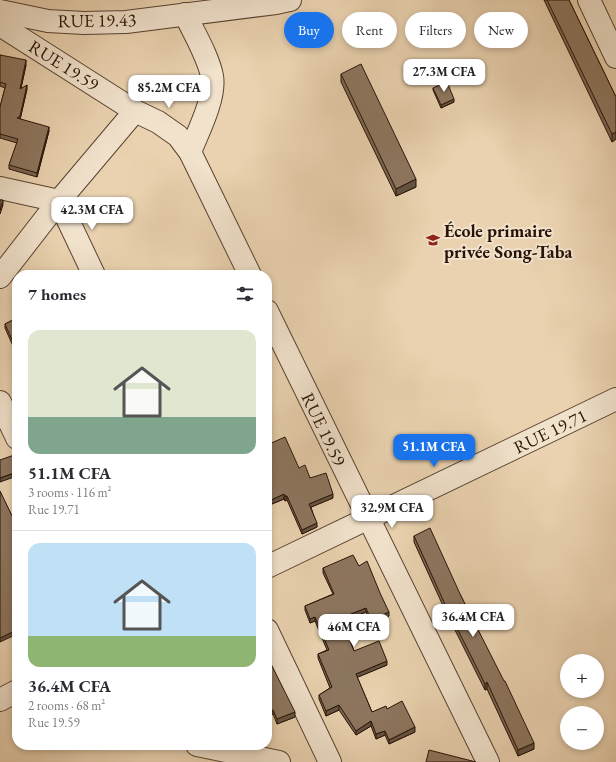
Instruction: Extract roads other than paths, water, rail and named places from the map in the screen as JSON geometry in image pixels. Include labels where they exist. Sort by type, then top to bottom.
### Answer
[{"type":"street","points":[[589,0],[616,58]]},
{"type":"street","name":"RUE 19.43","points":[[0,11],[48,20],[84,23],[126,22],[280,1]]},
{"type":"street","points":[[185,14],[204,54],[212,77],[210,100],[190,152]]},
{"type":"street","name":"RUE 19.59","points":[[0,25],[135,111],[158,122],[178,136],[190,152],[248,270]]},
{"type":"street","points":[[0,277],[59,202],[135,111]]},
{"type":"street","points":[[0,188],[59,202]]},
{"type":"street","points":[[59,202],[92,270]]},
{"type":"street","name":"RUE 19.59","points":[[272,321],[488,762]]},
{"type":"street","name":"RUE 19.71","points":[[272,565],[616,399]]},
{"type":"street","points":[[0,402],[12,427]]},
{"type":"street","points":[[272,640],[330,762]]},
{"type":"street","points":[[0,701],[12,694]]},
{"type":"street","points":[[0,701],[12,706]]},
{"type":"street","points":[[221,750],[279,762]]},
{"type":"place","name":"École primaire privée Song-Taba","points":[[433,240]]}]
